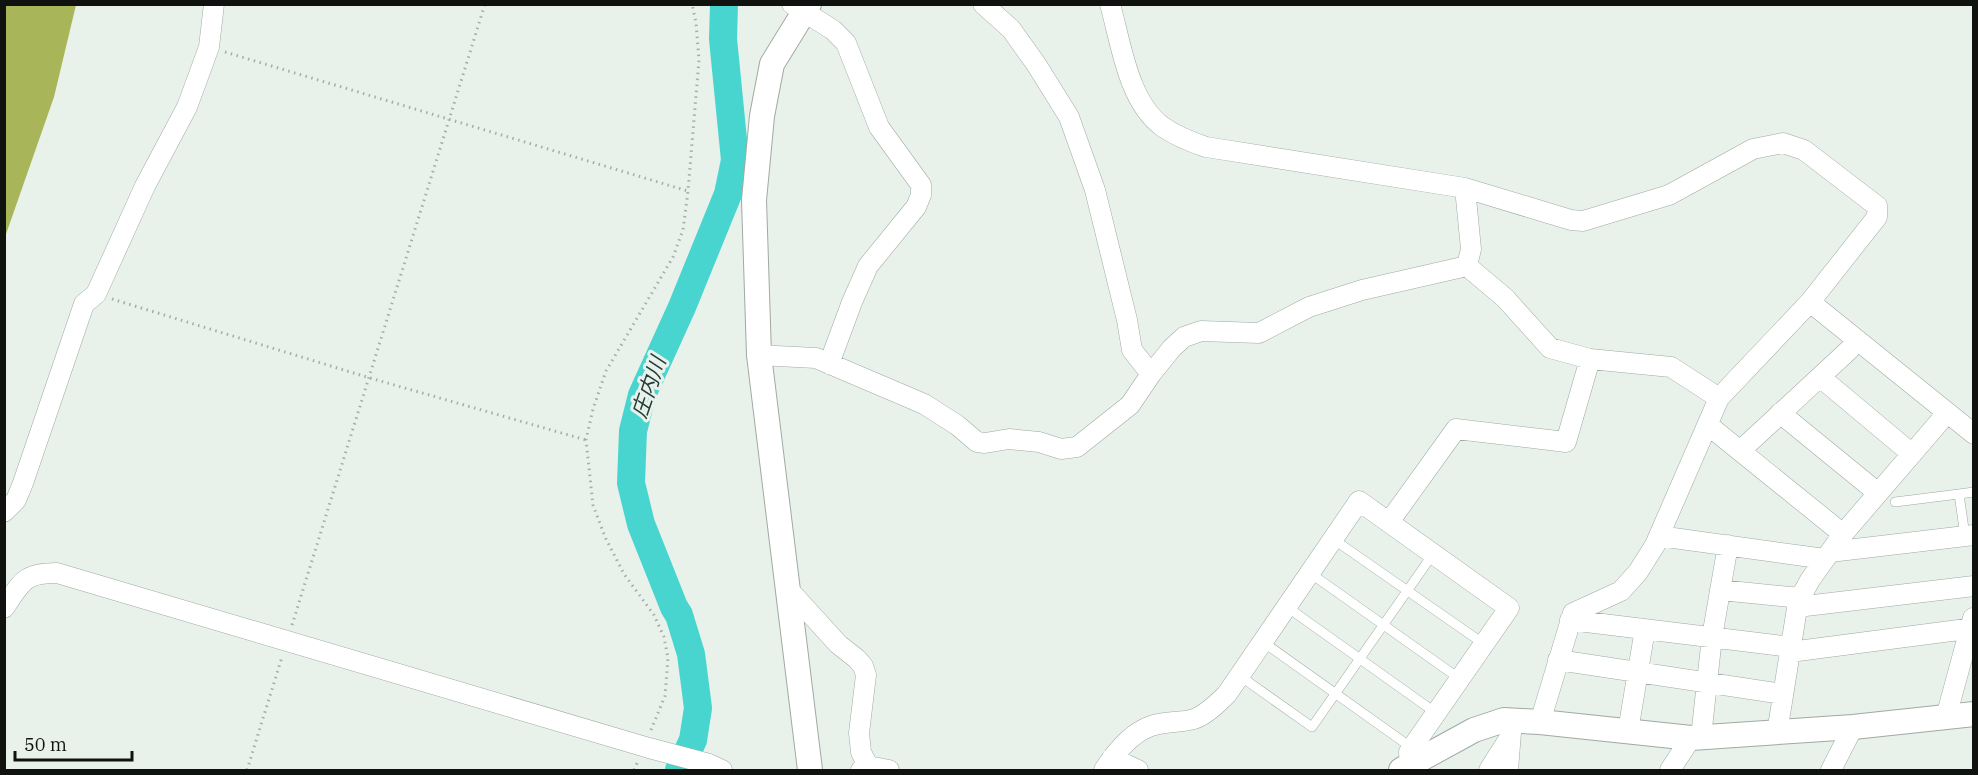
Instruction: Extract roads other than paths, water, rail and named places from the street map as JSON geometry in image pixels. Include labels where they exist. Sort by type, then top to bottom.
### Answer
[{"type":"street","points":[[4,512],[15,500],[23,483],[84,304],[96,294],[145,186],[187,107],[209,47],[214,4]]},
{"type":"street","points":[[983,4],[1011,29],[1069,117],[1095,190],[1127,320],[1132,350],[1151,374]]},
{"type":"street","points":[[1110,4],[1133,88],[1162,126],[1182,138],[1206,147],[1465,188],[1571,220],[1583,221],[1669,195],[1753,148],[1783,143],[1804,150],[1877,206],[1877,217],[1810,302],[1719,398],[1659,536],[1638,572],[1621,591],[1573,613],[1540,722]]},
{"type":"street","points":[[810,771],[759,355],[754,201],[762,116],[772,64],[802,7],[833,30],[846,43],[879,127],[921,185],[921,195],[916,207],[868,266],[829,364]]},
{"type":"street","points":[[1465,188],[1471,249],[1467,266]]},
{"type":"street","points":[[759,355],[816,358],[924,404],[957,425],[977,442],[1009,439],[1039,442],[1061,449],[1077,447],[1130,405],[1151,374],[1184,337],[1201,331],[1259,333],[1309,308],[1362,290],[1467,266]]},
{"type":"street","points":[[1467,266],[1505,298],[1550,348],[1590,359],[1671,367],[1719,398]]},
{"type":"street","points":[[1810,302],[1974,434]]},
{"type":"street","points":[[1740,451],[1850,349]]},
{"type":"street","points":[[1389,522],[1456,429],[1566,442],[1590,359]]},
{"type":"street","points":[[1820,377],[1912,454]]},
{"type":"street","points":[[1780,413],[1887,498]]},
{"type":"street","points":[[1777,733],[1799,603],[1810,580],[1843,534],[1887,498],[1912,454],[1947,413]]},
{"type":"street","points":[[1708,425],[1843,534]]},
{"type":"street","points":[[1138,771],[1108,764],[1129,740],[1151,726],[1195,719],[1227,694],[1359,501],[1509,608],[1436,713],[1408,761]]},
{"type":"street","points":[[1659,536],[1828,555],[1969,535]]},
{"type":"street","points":[[1670,771],[1696,737],[1708,683],[1712,638],[1728,545]]},
{"type":"street","points":[[4,608],[23,581],[30,576],[40,573],[57,573],[716,767]]},
{"type":"street","points":[[1720,590],[1799,603],[1974,586]]},
{"type":"street","points":[[788,589],[838,644],[863,666],[866,675],[859,733],[864,768],[889,771]]},
{"type":"street","points":[[1570,620],[1791,649],[1972,624],[1946,717]]},
{"type":"street","points":[[1628,731],[1645,629]]},
{"type":"street","points":[[1558,660],[1783,694]]},
{"type":"street","points":[[1512,727],[1540,722],[1696,737],[1853,727],[1974,714]]},
{"type":"street","points":[[1408,761],[1474,729],[1504,720],[1512,727]]},
{"type":"street","points":[[1489,771],[1512,727]]},
{"type":"street","points":[[1508,771],[1512,727]]},
{"type":"street","points":[[1831,771],[1853,727]]},
{"type":"lane","points":[[1887,498],[1974,492]]},
{"type":"lane","points":[[1959,494],[1969,535]]},
{"type":"lane","points":[[1333,539],[1484,644]]},
{"type":"lane","points":[[1239,676],[1312,727],[1433,554]]},
{"type":"lane","points":[[1310,573],[1460,679]]},
{"type":"lane","points":[[1287,606],[1436,713]]},
{"type":"lane","points":[[1263,642],[1335,694],[1408,761]]},
{"type":"waterway","name":"庄内川","points":[[679,770],[693,740],[698,708],[691,654],[679,615],[641,524],[631,483],[633,431],[642,395],[682,307],[728,194],[735,160],[723,39],[724,4]]}]
